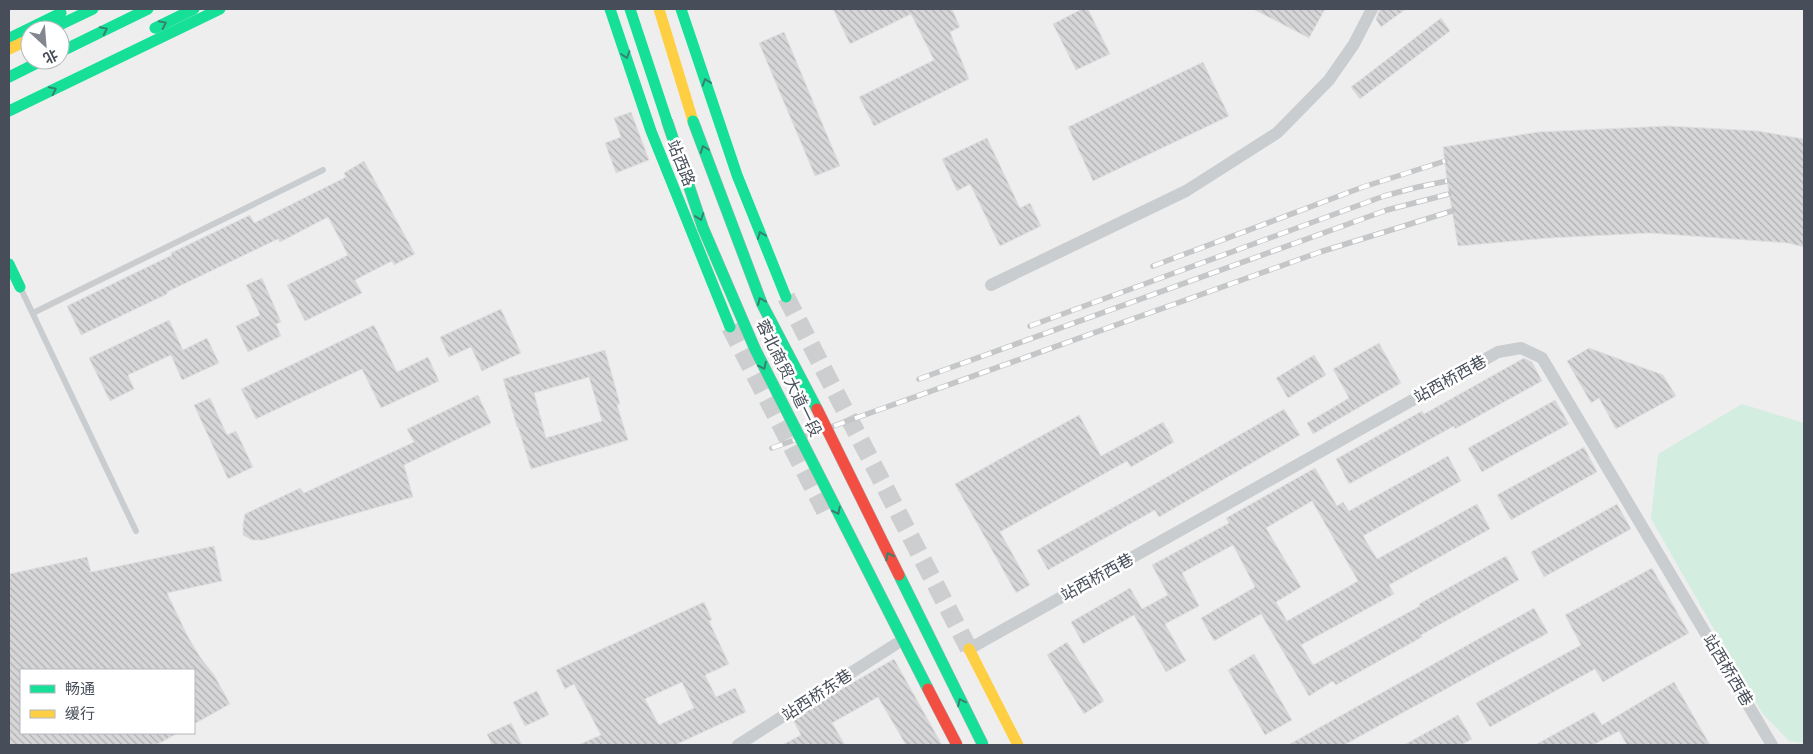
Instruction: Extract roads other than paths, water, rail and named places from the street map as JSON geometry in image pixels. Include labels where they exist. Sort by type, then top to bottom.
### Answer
[{"type":"main road","points":[[9,38],[70,9]]},
{"type":"main road","points":[[70,20],[93,9]]},
{"type":"main road","points":[[70,47],[148,9]]},
{"type":"main road","points":[[9,100],[194,9]]},
{"type":"main road","points":[[9,111],[220,9]]},
{"type":"main road","name":"站西路","points":[[610,9],[651,131],[730,327]]},
{"type":"main road","name":"蓉北商贸大道一段","points":[[630,9],[704,228],[755,349],[957,745]]},
{"type":"main road","name":"蓉北商贸大道一段","points":[[659,9],[693,121],[762,304],[798,371],[983,745]]},
{"type":"main road","points":[[681,9],[737,175],[786,297]]},
{"type":"main road","points":[[9,77],[23,70]]},
{"type":"main road","points":[[9,264],[20,287]]},
{"type":"main road","points":[[896,644],[949,745]]},
{"type":"main road","points":[[969,649],[1018,745]]},
{"type":"street","points":[[991,285],[1186,192],[1276,133],[1329,80],[1354,44],[1372,9]]},
{"type":"street","name":"站西桥西巷","points":[[969,649],[1498,352],[1521,348],[1542,358],[1772,745]]},
{"type":"street","name":"站西桥东巷","points":[[738,745],[896,644]]},
{"type":"lane","points":[[32,313],[323,170]]},
{"type":"lane","points":[[20,287],[136,532]]},
{"type":"tunnel","points":[[786,297],[969,649]]},
{"type":"tunnel","points":[[730,327],[825,511]]},
{"type":"railway","points":[[1153,266],[1363,187],[1445,161]]},
{"type":"railway","points":[[1030,326],[1384,196],[1447,181]]},
{"type":"railway","points":[[919,379],[1387,210],[1449,194]]},
{"type":"railway","points":[[772,448],[1320,252],[1452,211]]}]
